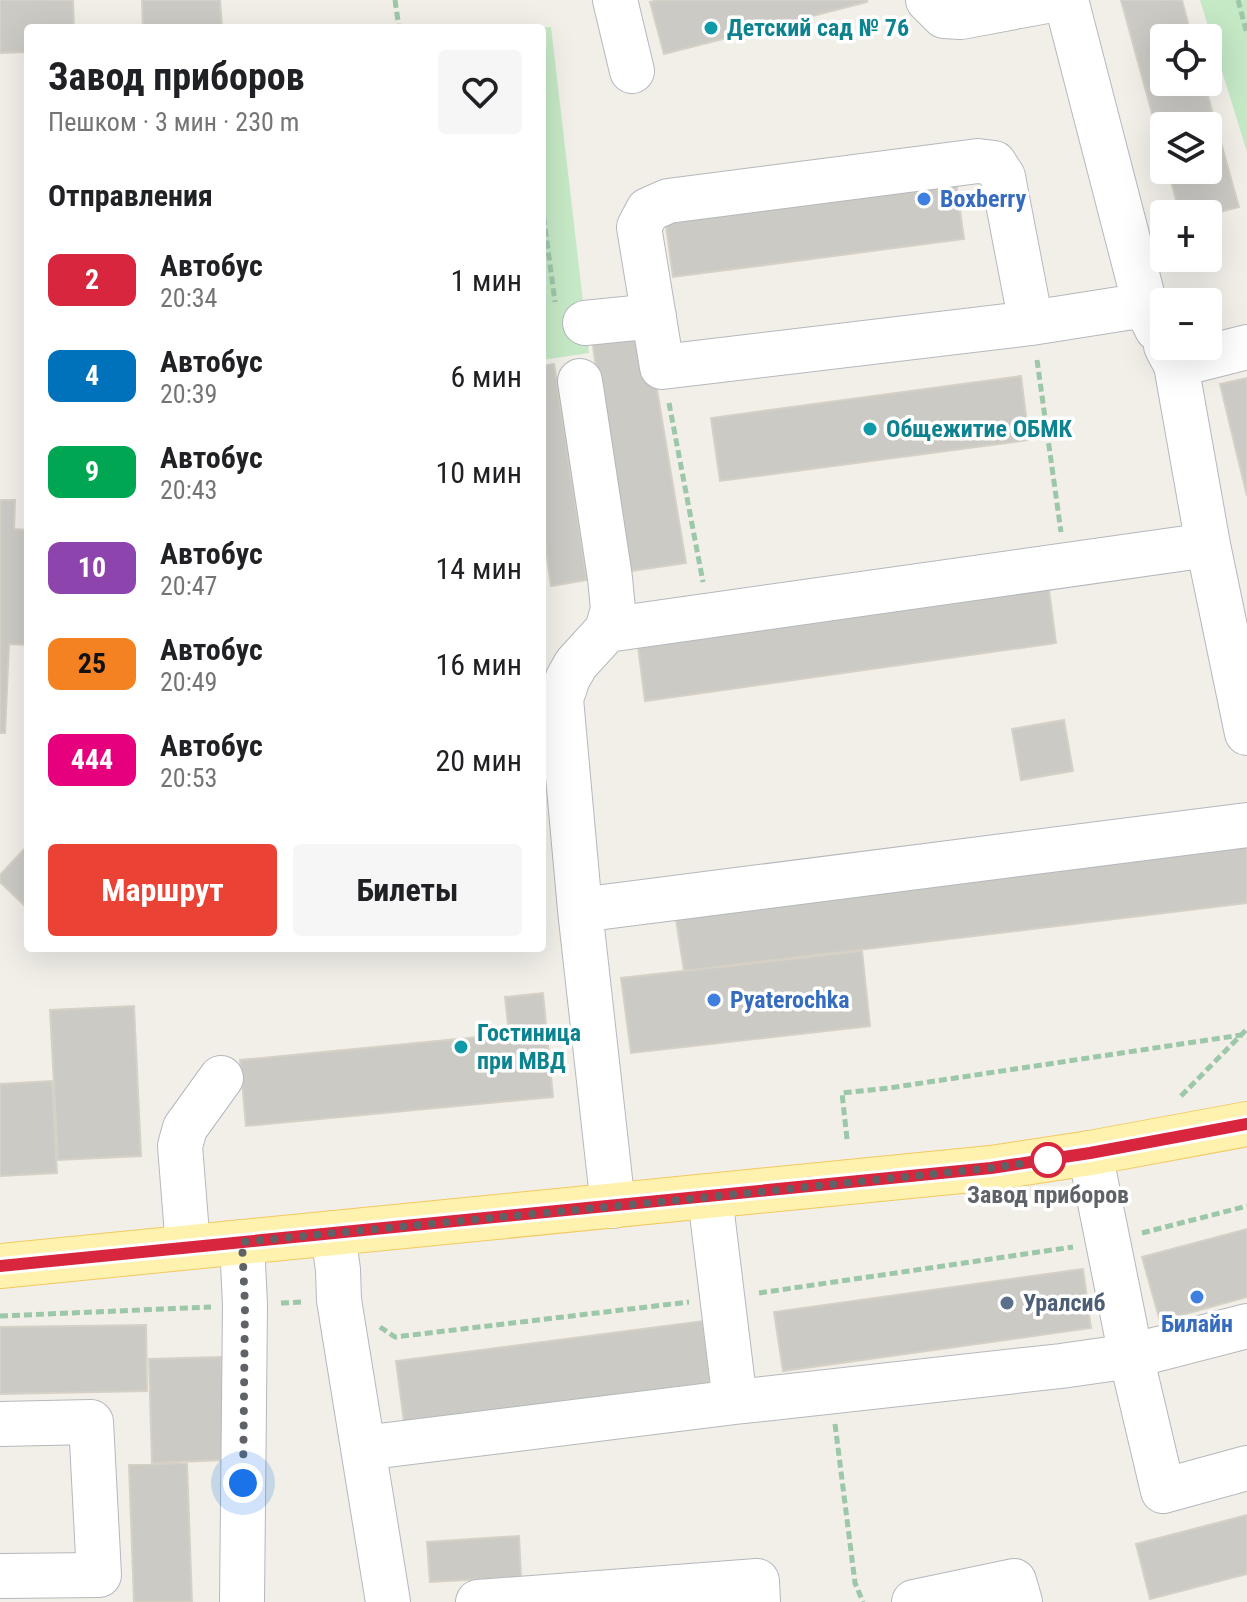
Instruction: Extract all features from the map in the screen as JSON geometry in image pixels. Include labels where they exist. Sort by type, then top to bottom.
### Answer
[{"type":"main road","points":[[0,1266],[991,1168],[1247,1124]]},
{"type":"lane","points":[[615,0],[632,71]]},
{"type":"lane","points":[[928,0],[944,16],[961,17],[1052,0]]},
{"type":"lane","points":[[1066,0],[1150,294]]},
{"type":"lane","points":[[1031,323],[1003,177],[994,163],[978,161],[668,201],[648,210],[639,227],[662,367],[1031,323],[1150,338]]},
{"type":"lane","points":[[571,317],[654,316]]},
{"type":"lane","points":[[1222,345],[1247,347]]},
{"type":"lane","points":[[1167,360],[1247,733]]},
{"type":"lane","points":[[580,381],[613,609],[607,630],[576,664],[561,699],[580,910],[613,1206]]},
{"type":"lane","points":[[607,630],[1208,545]]},
{"type":"lane","points":[[580,910],[1247,825]]},
{"type":"lane","points":[[188,1247],[180,1146],[185,1128],[221,1078]]},
{"type":"lane","points":[[1090,1153],[1131,1356],[1163,1491],[1247,1468]]},
{"type":"lane","points":[[710,1197],[735,1402]]},
{"type":"lane","points":[[333,1233],[339,1300],[388,1602]]},
{"type":"lane","points":[[242,1242],[245,1305],[242,1602]]},
{"type":"lane","points":[[363,1448],[735,1402],[1046,1368],[1131,1356],[1247,1326]]},
{"type":"lane","points":[[0,1424],[91,1422],[99,1588],[0,1576]]},
{"type":"lane","points":[[478,1602],[757,1581],[758,1602]]},
{"type":"lane","points":[[914,1602],[1014,1581],[1020,1602]]},
{"type":"path","points":[[395,0],[398,24]]},
{"type":"path","points":[[1238,0],[1247,34]]},
{"type":"path","points":[[546,220],[571,317]]},
{"type":"path","points":[[1031,323],[1066,565]]},
{"type":"path","points":[[662,367],[709,615]]},
{"type":"path","points":[[1181,1096],[1244,1036],[1247,1029]]},
{"type":"path","points":[[847,1139],[842,1093],[1244,1036]]},
{"type":"path","points":[[0,1316],[339,1300],[395,1337],[722,1299],[1107,1242],[1247,1206]]},
{"type":"path","points":[[831,1392],[855,1583],[863,1602]]},
{"type":"green space","points":[[1200,0],[1247,0],[1247,152],[1222,71],[1222,24],[1207,24]]},
{"type":"green space","points":[[546,27],[551,27],[589,353],[546,359]]},
{"type":"building","points":[[0,0],[73,0],[74,24],[24,24],[24,52],[0,53]]},
{"type":"building","points":[[142,0],[220,0],[222,24],[143,24]]},
{"type":"building","points":[[1121,0],[1182,0],[1188,24],[1150,24],[1150,96],[1208,96],[1212,112],[1152,112]]},
{"type":"building","name":"Детский сад № 76","points":[[650,2],[867,2],[664,54]]},
{"type":"building","points":[[1222,146],[1239,207],[1222,211],[1222,200],[1176,200],[1172,184],[1222,184]]},
{"type":"building","points":[[956,181],[964,239],[673,277],[665,219]]},
{"type":"building","points":[[646,324],[686,563],[624,572],[591,331]]},
{"type":"building","points":[[554,364],[587,580],[551,586],[546,549],[546,365]]},
{"type":"building","name":"Общежитие ОБМК","points":[[1021,376],[1029,440],[720,481],[711,418]]},
{"type":"building","points":[[1247,378],[1247,496],[1220,384]]},
{"type":"building","points":[[0,500],[15,500],[14,529],[24,530],[24,645],[9,644],[5,733],[0,733]]},
{"type":"building","points":[[1048,582],[1056,643],[645,701],[637,639]]},
{"type":"building","points":[[1064,720],[1073,771],[1021,780],[1012,729]]},
{"type":"building","points":[[1247,842],[1247,903],[684,971],[675,913]]},
{"type":"building","points":[[24,849],[24,905],[0,882],[0,875]]},
{"type":"building","points":[[862,951],[870,1026],[631,1053],[621,978]]},
{"type":"building","name":"Гостиница при МВД","points":[[543,993],[553,1097],[246,1126],[240,1060],[509,1034],[505,997]]},
{"type":"building","points":[[134,1006],[141,1156],[58,1160],[50,1010]]},
{"type":"building","points":[[52,1081],[57,1173],[0,1176],[0,1084]]},
{"type":"building","points":[[1247,1229],[1247,1297],[1160,1321],[1142,1257]]},
{"type":"building","points":[[1083,1269],[1091,1328],[783,1371],[774,1312]]},
{"type":"building","points":[[703,1321],[710,1383],[404,1422],[396,1361]]},
{"type":"building","points":[[146,1325],[147,1391],[0,1394],[0,1327]]},
{"type":"building","points":[[221,1357],[225,1460],[152,1463],[149,1359]]},
{"type":"building","points":[[187,1463],[192,1602],[134,1602],[129,1465]]},
{"type":"building","points":[[1247,1515],[1247,1574],[1150,1599],[1136,1544]]},
{"type":"building","points":[[519,1536],[521,1577],[430,1582],[427,1542]]},
{"type":"bus line","name":"2","points":[[0,1266],[991,1168],[1247,1124]]},
{"type":"place","name":"Детский сад № 76","points":[[711,28]]},
{"type":"place","name":"Boxberry","points":[[924,199]]},
{"type":"place","name":"Общежитие ОБМК","points":[[870,429]]},
{"type":"place","name":"Pyaterochka","points":[[714,1000]]},
{"type":"place","name":"Гостиница при МВД","points":[[461,1047]]},
{"type":"place","name":"Завод приборов","points":[[1048,1160]]},
{"type":"place","name":"Билайн","points":[[1197,1297]]},
{"type":"place","name":"Уралсиб","points":[[1007,1303]]},
{"type":"route","points":[[243,1483],[245,1305],[242,1242],[710,1197],[1048,1160]]}]
